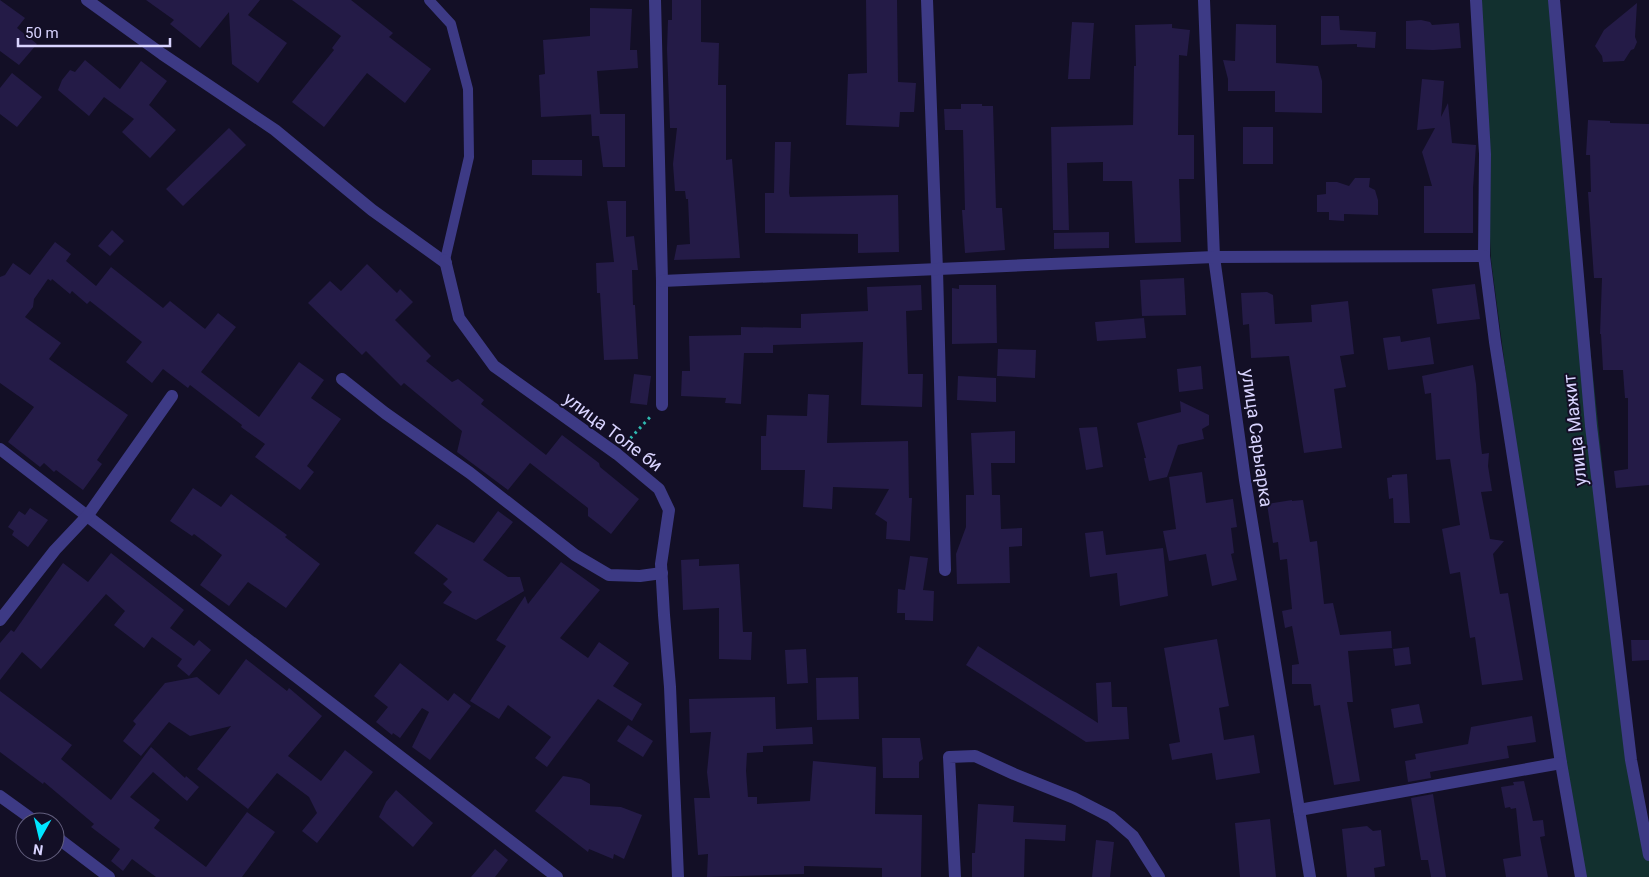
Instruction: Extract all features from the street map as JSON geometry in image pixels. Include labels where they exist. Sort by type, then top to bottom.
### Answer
[{"type":"street","points":[[87,0],[162,54],[275,130],[372,210],[445,262]]},
{"type":"street","points":[[655,0],[662,281],[662,405]]},
{"type":"street","points":[[927,0],[945,570]]},
{"type":"street","name":"улица Сарыарка","points":[[1204,0],[1214,257],[1245,480],[1310,877]]},
{"type":"street","points":[[1476,0],[1485,154],[1484,256],[1495,342],[1580,877]]},
{"type":"street","name":"улица Мажит","points":[[1554,0],[1591,426],[1631,760],[1649,854]]},
{"type":"street","points":[[662,281],[1214,257],[1484,256]]},
{"type":"street","name":"улица Толе би","points":[[445,262],[459,318],[494,366],[617,454],[660,489],[669,510],[661,564],[670,687],[678,877]]},
{"type":"street","points":[[342,379],[385,413],[470,473],[582,559],[609,576],[640,576],[662,573]]},
{"type":"street","points":[[0,620],[55,550],[88,515],[172,396]]},
{"type":"street","points":[[0,449],[557,877]]},
{"type":"street","points":[[955,877],[949,757],[975,756],[1074,798],[1111,817],[1133,836],[1159,877]]},
{"type":"street","points":[[1299,810],[1561,763]]},
{"type":"street","points":[[0,796],[22,812]]},
{"type":"street","points":[[65,844],[108,877]]},
{"type":"lane","points":[[429,0],[451,24],[468,89],[469,157],[445,262]]},
{"type":"path","points":[[617,454],[662,405]]},
{"type":"green space","points":[[1479,0],[1554,0],[1633,759],[1649,847],[1649,877],[1576,877],[1557,763],[1491,260]]},
{"type":"building","points":[[0,0],[25,18],[17,28],[37,44],[19,65],[0,51]]},
{"type":"building","points":[[146,0],[260,0],[248,15],[287,43],[258,83],[232,64],[229,12],[200,48],[170,24],[174,20]]},
{"type":"building","points":[[292,0],[351,0],[393,33],[389,37],[431,69],[405,103],[367,73],[324,127],[292,102],[334,50],[332,48],[341,36]]},
{"type":"building","points":[[672,0],[701,0],[701,42],[719,43],[718,85],[726,85],[726,160],[732,159],[740,258],[674,260],[677,245],[690,244],[688,199],[686,199],[685,191],[675,191],[673,164],[677,128],[670,128],[667,49],[668,20],[672,20]]},
{"type":"building","points":[[866,0],[897,0],[898,82],[916,83],[914,112],[900,112],[899,127],[846,125],[848,74],[867,73]]},
{"type":"building","points":[[1637,3],[1635,37],[1637,42],[1634,49],[1631,50],[1624,61],[1603,62],[1602,56],[1595,46],[1604,30]]},
{"type":"building","points":[[590,8],[632,9],[630,50],[637,50],[638,68],[597,71],[600,114],[541,117],[539,75],[545,74],[543,40],[590,36]]},
{"type":"building","points":[[1321,16],[1339,16],[1340,30],[1376,32],[1375,48],[1357,47],[1357,44],[1321,45]]},
{"type":"building","points":[[1421,20],[1430,22],[1432,25],[1459,23],[1461,48],[1406,49],[1406,21]]},
{"type":"building","points":[[1072,22],[1094,23],[1090,79],[1068,79]]},
{"type":"building","points":[[1172,24],[1172,28],[1190,30],[1187,56],[1179,55],[1178,135],[1194,135],[1194,179],[1179,179],[1181,242],[1135,243],[1132,181],[1103,181],[1103,162],[1067,163],[1069,230],[1053,230],[1051,127],[1133,125],[1134,66],[1136,66],[1135,25]]},
{"type":"building","points":[[1236,24],[1276,25],[1276,63],[1318,66],[1322,81],[1322,113],[1275,112],[1275,91],[1228,91],[1228,79],[1223,60],[1235,61]]},
{"type":"building","points":[[85,60],[120,89],[141,61],[167,81],[149,105],[176,130],[150,158],[122,132],[134,119],[104,97],[89,116],[58,90],[62,80],[70,70],[75,72]]},
{"type":"building","points":[[12,73],[42,97],[17,127],[0,114],[0,88]]},
{"type":"building","points":[[1422,79],[1444,81],[1441,117],[1448,103],[1452,143],[1476,145],[1473,188],[1473,233],[1424,233],[1424,186],[1432,186],[1422,152],[1435,128],[1417,130]]},
{"type":"building","points":[[961,104],[993,106],[996,208],[1002,208],[1005,250],[965,253],[962,210],[965,210],[963,130],[945,130],[944,109],[961,109]]},
{"type":"building","points":[[591,114],[625,114],[625,167],[603,167],[599,136],[592,136]]},
{"type":"building","points":[[1588,120],[1610,121],[1610,123],[1649,124],[1649,485],[1616,488],[1614,471],[1628,469],[1628,398],[1625,398],[1623,370],[1603,370],[1600,334],[1602,278],[1594,278],[1588,192],[1591,192],[1590,155],[1586,155]]},
{"type":"building","points":[[1243,127],[1273,127],[1273,164],[1243,164]]},
{"type":"building","points":[[229,128],[246,145],[183,206],[166,189]]},
{"type":"building","points":[[775,142],[791,142],[790,197],[898,195],[899,252],[858,253],[858,234],[765,233],[765,193],[774,193]]},
{"type":"building","points":[[532,160],[582,160],[582,176],[532,175]]},
{"type":"building","points":[[1355,178],[1370,178],[1369,187],[1375,190],[1378,200],[1378,215],[1344,214],[1344,221],[1329,220],[1329,212],[1317,212],[1317,195],[1326,194],[1326,182],[1337,182],[1349,186]]},
{"type":"building","points":[[607,201],[626,201],[626,237],[634,236],[638,270],[632,270],[633,305],[635,305],[638,359],[604,360],[600,293],[597,293],[596,263],[614,262]]},
{"type":"building","points":[[112,230],[124,241],[110,256],[98,246]]},
{"type":"building","points":[[1109,232],[1109,248],[1054,249],[1054,233]]},
{"type":"building","points":[[55,242],[71,254],[66,261],[96,286],[111,267],[163,308],[170,301],[205,329],[218,313],[236,327],[201,372],[259,417],[299,362],[324,380],[311,398],[341,419],[307,466],[314,472],[300,490],[255,457],[265,444],[190,385],[188,388],[163,369],[152,383],[126,362],[142,342],[90,301],[87,304],[72,291],[70,294],[52,279],[51,281],[48,279],[34,299],[33,307],[25,317],[61,343],[49,359],[128,415],[97,460],[102,464],[83,490],[56,470],[54,472],[44,463],[40,467],[8,442],[34,407],[0,383],[0,277],[5,275],[13,263],[30,275]]},
{"type":"building","points":[[367,264],[397,293],[400,289],[413,302],[395,320],[431,356],[426,361],[452,382],[458,379],[484,400],[481,404],[546,455],[562,435],[599,463],[600,467],[639,499],[611,534],[588,516],[588,508],[530,463],[508,490],[457,452],[462,431],[404,383],[401,386],[366,351],[362,355],[308,303],[330,281],[341,291]]},
{"type":"building","points":[[1184,278],[1186,315],[1142,316],[1140,280]]},
{"type":"building","points":[[1475,284],[1480,319],[1437,324],[1432,289]]},
{"type":"building","points":[[921,285],[922,310],[906,311],[908,374],[923,374],[922,407],[861,405],[863,342],[773,345],[773,353],[744,353],[741,404],[725,403],[726,398],[681,396],[682,371],[690,371],[689,336],[741,335],[741,327],[801,328],[801,314],[868,311],[867,287]]},
{"type":"building","points":[[959,285],[996,285],[997,343],[952,344],[952,288],[959,289]]},
{"type":"building","points":[[1267,292],[1273,295],[1275,324],[1312,322],[1311,305],[1348,301],[1354,354],[1340,356],[1346,387],[1334,389],[1342,448],[1304,453],[1289,356],[1251,358],[1249,324],[1243,325],[1241,293]]},
{"type":"building","points":[[1144,318],[1146,338],[1097,341],[1095,322]]},
{"type":"building","points":[[1400,336],[1401,342],[1430,337],[1434,364],[1388,370],[1383,338]]},
{"type":"building","points":[[998,349],[1036,350],[1035,378],[997,376]]},
{"type":"building","points":[[1473,365],[1482,454],[1489,453],[1488,466],[1492,491],[1481,492],[1490,539],[1504,541],[1493,554],[1500,594],[1508,593],[1523,680],[1482,685],[1475,637],[1470,638],[1460,572],[1450,574],[1442,529],[1460,525],[1450,459],[1436,460],[1431,393],[1425,394],[1422,376]]},
{"type":"building","points":[[1201,366],[1203,389],[1179,392],[1177,369]]},
{"type":"building","points":[[634,374],[651,376],[647,405],[630,403]]},
{"type":"building","points":[[958,376],[996,378],[996,402],[957,400]]},
{"type":"building","points":[[808,394],[829,395],[827,443],[908,441],[909,498],[912,498],[910,541],[886,539],[887,522],[875,514],[889,489],[833,487],[832,509],[803,507],[805,470],[761,470],[761,436],[766,436],[767,415],[807,416]]},
{"type":"building","points":[[1180,401],[1209,415],[1209,425],[1202,429],[1204,439],[1178,445],[1167,477],[1149,481],[1144,458],[1146,458],[1137,423],[1181,412]]},
{"type":"building","points":[[1097,427],[1103,467],[1086,470],[1079,428]]},
{"type":"building","points":[[1015,431],[1015,463],[991,463],[992,495],[1000,495],[1001,529],[1022,528],[1022,546],[1009,547],[1010,583],[957,584],[956,554],[966,527],[966,495],[974,495],[971,433]]},
{"type":"building","points":[[1202,472],[1206,503],[1233,499],[1237,527],[1231,528],[1234,553],[1231,554],[1237,580],[1212,586],[1206,554],[1169,561],[1163,531],[1176,529],[1169,477]]},
{"type":"building","points":[[1407,474],[1410,523],[1394,523],[1393,498],[1389,499],[1387,478],[1392,477],[1392,475]]},
{"type":"building","points":[[193,488],[221,507],[231,494],[287,535],[285,537],[320,564],[286,608],[248,582],[229,606],[200,585],[222,555],[194,534],[192,536],[170,521]]},
{"type":"building","points":[[1303,500],[1310,542],[1317,541],[1324,604],[1333,603],[1340,635],[1391,631],[1392,648],[1348,651],[1353,702],[1347,702],[1360,781],[1334,785],[1320,705],[1314,706],[1311,684],[1292,684],[1292,665],[1299,664],[1292,626],[1285,628],[1282,611],[1292,609],[1287,559],[1280,560],[1278,542],[1273,543],[1267,504]]},
{"type":"building","points":[[30,508],[48,520],[28,547],[12,535],[14,531],[8,527],[19,511],[25,515]]},
{"type":"building","points":[[498,511],[513,522],[483,560],[508,577],[520,577],[524,591],[476,620],[443,603],[452,592],[443,584],[448,579],[414,553],[437,524],[474,543]]},
{"type":"building","points":[[1103,531],[1106,555],[1163,548],[1168,596],[1120,606],[1117,573],[1090,577],[1085,533]]},
{"type":"building","points":[[111,553],[184,610],[170,628],[194,646],[199,640],[211,650],[189,676],[177,666],[182,659],[152,637],[144,648],[114,625],[125,611],[106,594],[41,669],[22,652],[0,680],[0,643],[11,630],[14,632],[63,563],[88,582]]},
{"type":"building","points":[[910,556],[928,558],[923,590],[934,591],[933,621],[905,620],[905,613],[897,613],[898,589],[905,590]]},
{"type":"building","points":[[699,559],[699,566],[739,564],[743,632],[752,632],[751,660],[719,659],[719,608],[683,610],[681,560]]},
{"type":"building","points":[[561,562],[600,590],[560,638],[588,658],[599,642],[629,663],[613,686],[642,704],[632,721],[598,699],[547,767],[535,758],[551,737],[508,705],[499,719],[470,701],[506,646],[496,640],[525,596],[528,604]]},
{"type":"building","points":[[1217,639],[1229,706],[1219,708],[1224,740],[1254,735],[1260,773],[1216,780],[1212,753],[1172,760],[1169,744],[1180,742],[1164,648]]},
{"type":"building","points":[[1631,640],[1649,640],[1649,660],[1632,661]]},
{"type":"building","points":[[978,646],[1098,723],[1096,683],[1111,682],[1112,707],[1127,707],[1129,739],[1086,742],[966,665]]},
{"type":"building","points":[[1409,647],[1411,664],[1395,666],[1393,649]]},
{"type":"building","points":[[806,649],[808,683],[787,684],[785,650]]},
{"type":"building","points":[[246,659],[287,691],[289,688],[322,716],[288,756],[321,781],[345,750],[373,772],[317,843],[302,831],[317,813],[309,797],[277,773],[248,809],[197,769],[231,726],[190,736],[169,722],[141,756],[123,741],[136,724],[133,721],[165,683],[197,677],[219,695]]},
{"type":"building","points":[[400,663],[448,701],[454,693],[471,706],[430,760],[412,747],[429,712],[422,708],[400,738],[393,733],[392,735],[376,722],[388,707],[374,696]]},
{"type":"building","points":[[858,677],[859,719],[817,720],[816,678]]},
{"type":"building","points":[[0,691],[72,745],[61,759],[111,800],[151,747],[185,778],[186,776],[199,787],[187,801],[153,772],[130,797],[160,820],[154,828],[206,867],[247,812],[275,832],[242,877],[156,877],[132,859],[123,871],[111,861],[120,849],[91,827],[94,824],[44,782],[43,784],[0,752]]},
{"type":"building","points":[[775,697],[776,729],[812,727],[813,744],[763,746],[763,752],[747,753],[748,797],[757,797],[757,804],[810,801],[813,761],[876,767],[875,814],[922,815],[921,877],[882,877],[882,868],[804,866],[804,874],[707,877],[708,854],[698,855],[694,798],[710,798],[707,772],[711,732],[690,733],[689,699]]},
{"type":"building","points":[[1419,704],[1423,723],[1394,728],[1391,709]]},
{"type":"building","points":[[1532,716],[1536,742],[1507,746],[1509,758],[1430,772],[1431,778],[1408,782],[1405,761],[1416,759],[1415,754],[1468,744],[1471,727]]},
{"type":"building","points":[[628,725],[653,741],[643,757],[617,741]]},
{"type":"building","points":[[882,738],[920,738],[923,759],[919,762],[919,778],[883,778]]},
{"type":"building","points":[[563,776],[581,779],[590,784],[590,805],[621,807],[642,815],[624,859],[614,854],[613,859],[589,849],[588,852],[535,811]]},
{"type":"building","points":[[1524,781],[1533,821],[1543,820],[1545,836],[1540,837],[1548,877],[1506,877],[1503,859],[1521,856],[1516,808],[1505,808],[1501,787],[1514,785],[1513,782]]},
{"type":"building","points":[[396,790],[433,823],[413,847],[379,817],[386,802]]},
{"type":"building","points":[[1433,794],[1446,877],[1431,877],[1428,860],[1421,860],[1411,798]]},
{"type":"building","points":[[978,804],[1014,806],[1013,822],[1066,825],[1065,841],[1025,839],[1024,877],[972,877],[972,853],[975,853]]},
{"type":"building","points":[[1270,819],[1276,877],[1240,877],[1235,823]]},
{"type":"building","points":[[1367,826],[1373,831],[1381,830],[1385,866],[1374,868],[1375,877],[1347,877],[1342,829]]},
{"type":"building","points":[[1096,840],[1114,842],[1110,877],[1092,877]]},
{"type":"building","points":[[495,849],[508,860],[495,877],[471,877]]}]
